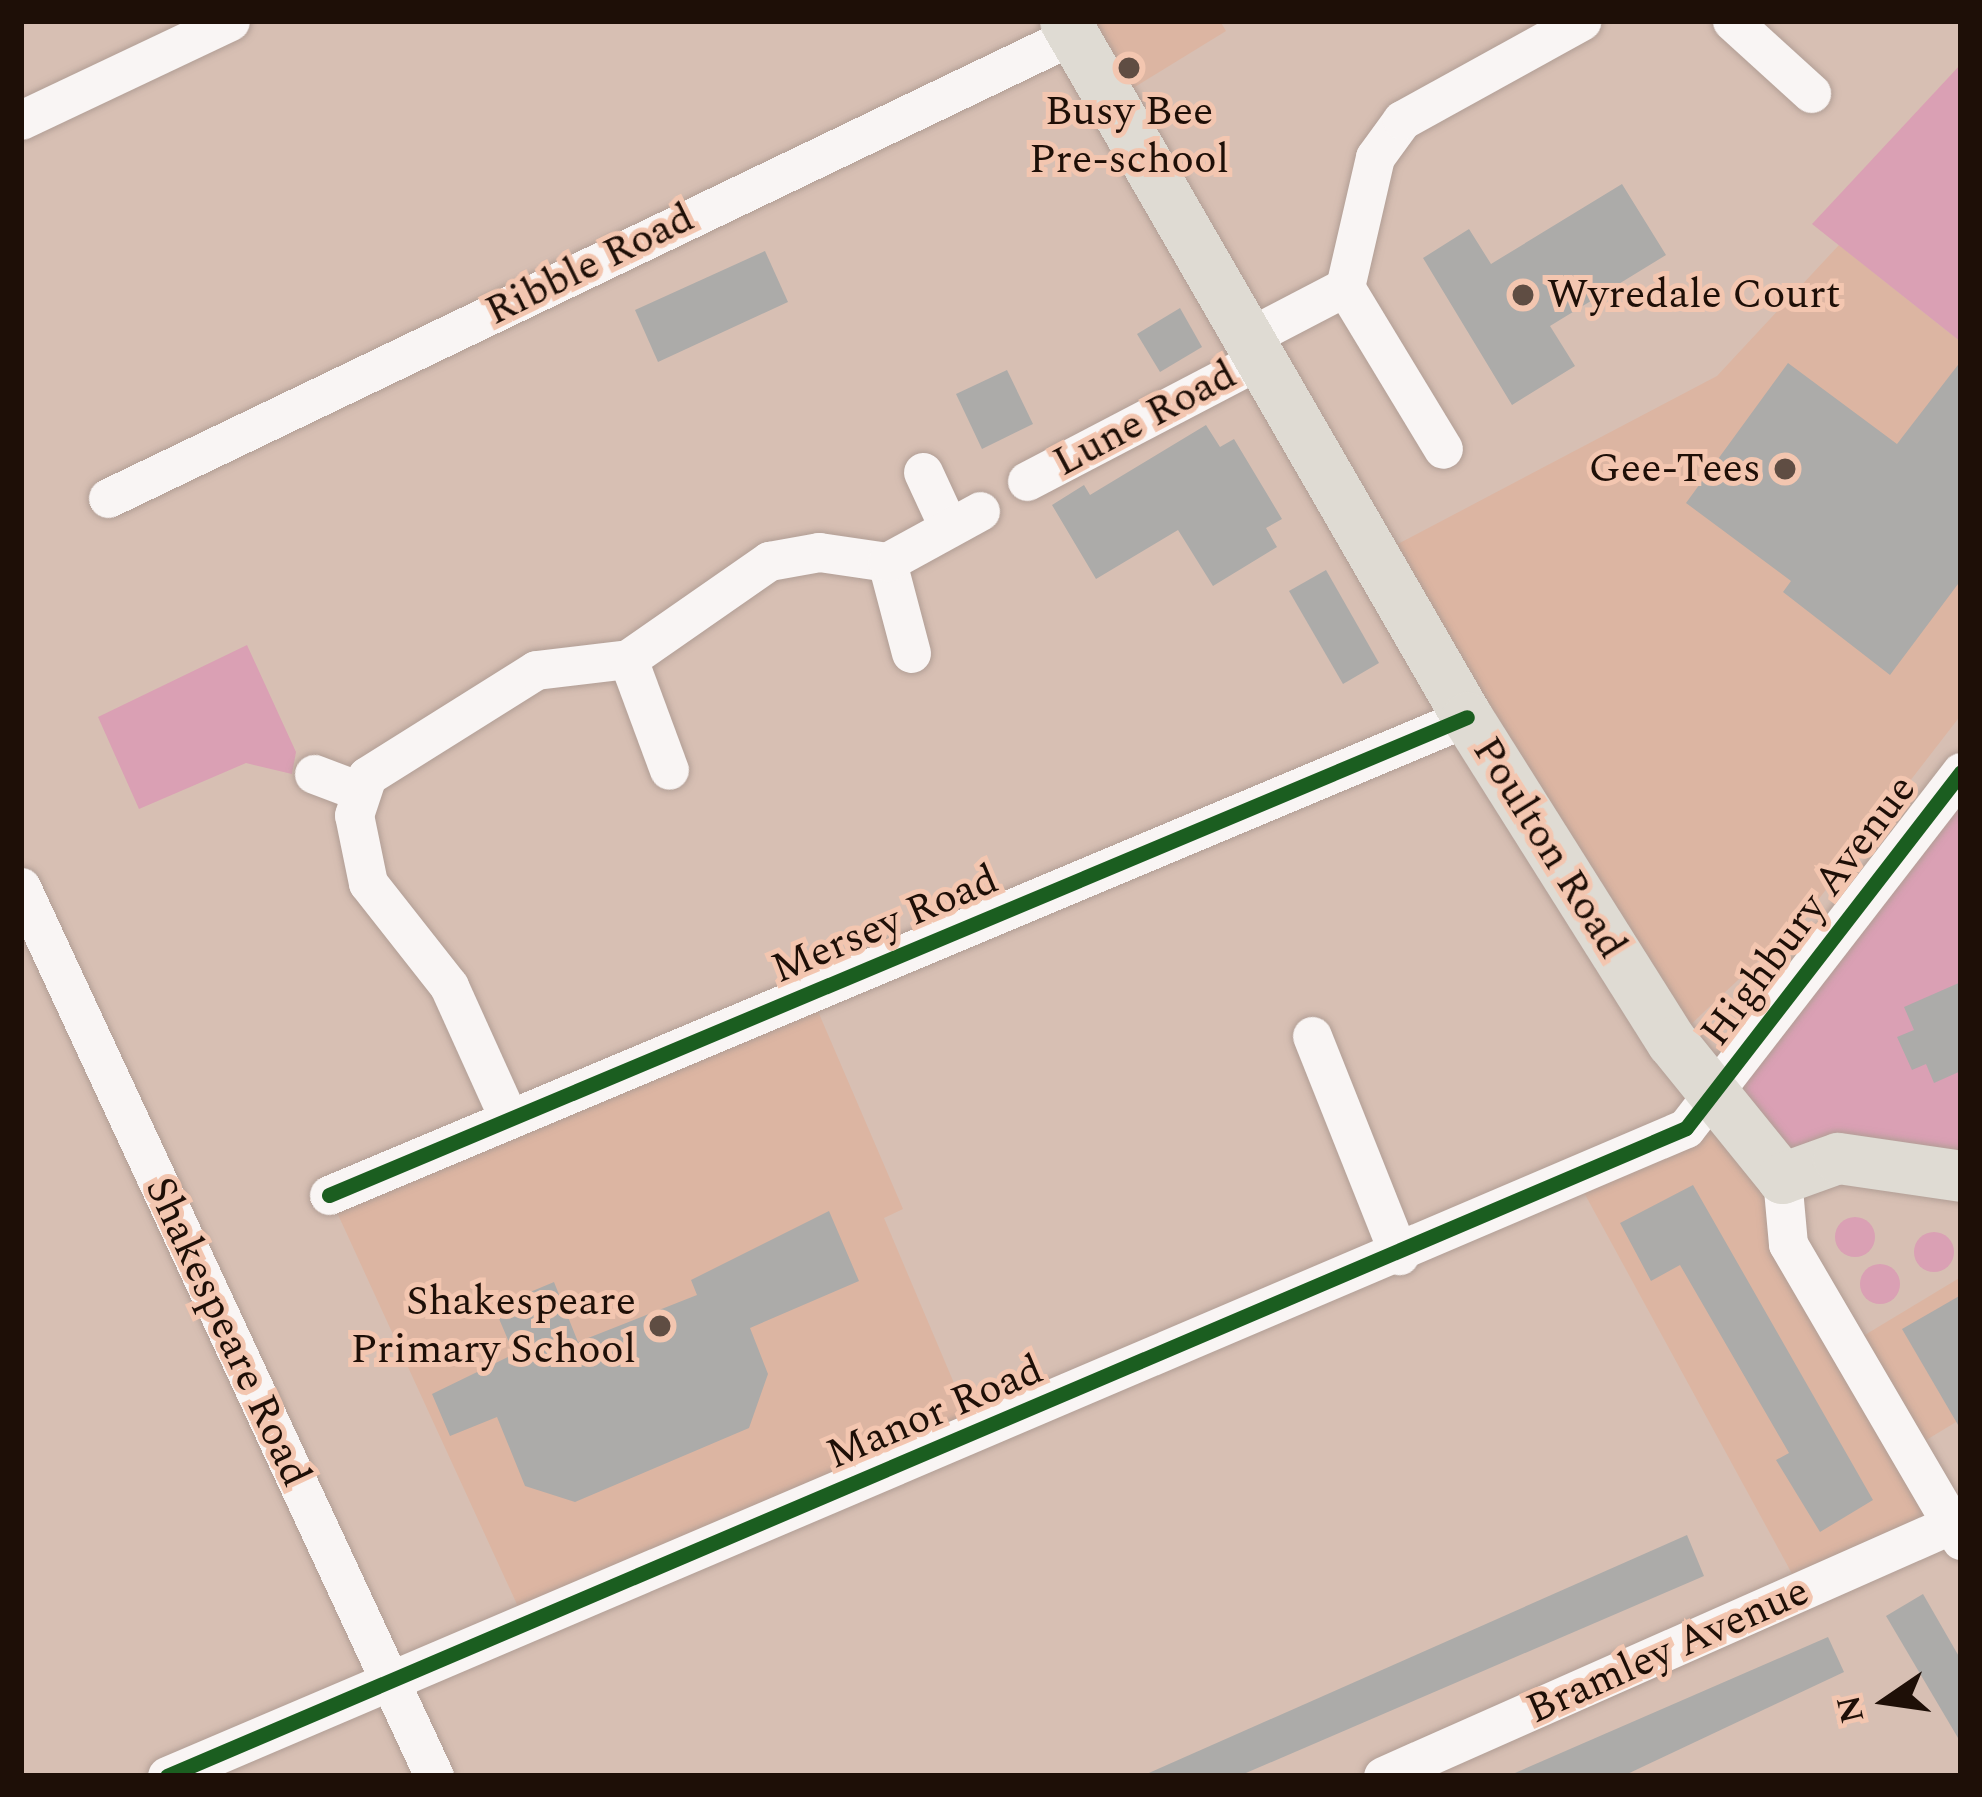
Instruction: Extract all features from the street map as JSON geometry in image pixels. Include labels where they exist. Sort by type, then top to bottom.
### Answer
[{"type":"main road","name":"Poulton Road","points":[[1069,28],[1467,717],[1662,1029],[1782,1178]]},
{"type":"main road","points":[[1782,1178],[1838,1158],[1961,1176]]},
{"type":"street","points":[[21,120],[230,21]]},
{"type":"street","points":[[1443,448],[1346,287],[1375,157],[1402,120],[1581,21]]},
{"type":"street","points":[[1732,21],[1810,93]]},
{"type":"street","name":"Ribble Road","points":[[108,498],[1069,28]]},
{"type":"street","name":"Lune Road","points":[[1027,481],[1257,347],[1346,287]]},
{"type":"street","points":[[508,1118],[449,986],[368,884],[356,850],[359,791],[400,749],[536,670],[628,659],[769,560],[819,552],[887,562],[964,518],[923,472]]},
{"type":"street","points":[[887,562],[911,653]]},
{"type":"street","points":[[628,659],[669,770]]},
{"type":"street","name":"Mersey Road","points":[[329,1195],[1467,717]]},
{"type":"street","name":"Highbury Avenue","points":[[1716,1095],[1961,772]]},
{"type":"street","points":[[314,774],[359,791]]},
{"type":"street","name":"Shakespeare Road","points":[[21,887],[434,1776]]},
{"type":"street","points":[[1312,1036],[1399,1256]]},
{"type":"street","name":"Manor Road","points":[[167,1776],[1399,1256],[1686,1128],[1716,1095]]},
{"type":"street","points":[[1782,1178],[1788,1244],[1956,1532]]},
{"type":"street","name":"Bramley Avenue","points":[[1383,1776],[1956,1532]]},
{"type":"shaded area","name":"Busy Bee Pre-school","points":[[1065,21],[1220,21],[1226,31],[1112,101]]},
{"type":"shaded area","points":[[1961,64],[1961,342],[1812,224]]},
{"type":"shaded area","points":[[1839,245],[1961,342],[1961,715],[1804,918],[1672,1042],[1377,555],[1717,376]]},
{"type":"shaded area","points":[[247,645],[296,752],[292,774],[246,763],[139,809],[98,717]]},
{"type":"shaded area","points":[[1961,790],[1961,1176],[1782,1178],[1716,1095]]},
{"type":"shaded area","name":"Shakespeare Primary School","points":[[811,995],[903,1209],[884,1218],[976,1435],[526,1624],[329,1195]]},
{"type":"shaded area","points":[[1716,1095],[1845,1347],[1961,1277],[1961,1419],[1908,1451],[1945,1514],[1802,1592],[1576,1178]]},
{"type":"shaded area","points":[[1855,1217],[1869,1223],[1875,1237],[1869,1251],[1855,1257],[1841,1251],[1835,1237],[1841,1223]]},
{"type":"shaded area","points":[[1934,1232],[1948,1238],[1954,1252],[1948,1266],[1934,1272],[1920,1266],[1914,1252],[1920,1238]]},
{"type":"shaded area","points":[[1880,1264],[1894,1270],[1900,1284],[1894,1298],[1880,1304],[1866,1298],[1860,1284],[1866,1270]]},
{"type":"building","name":"Wyredale Court","points":[[1622,184],[1666,255],[1550,326],[1575,366],[1512,405],[1423,258],[1469,229],[1491,264]]},
{"type":"building","points":[[765,251],[788,302],[658,362],[635,310]]},
{"type":"building","points":[[1180,308],[1202,347],[1160,372],[1137,334]]},
{"type":"building","points":[[1961,361],[1961,580],[1890,675],[1783,592],[1791,581],[1686,503],[1788,363],[1897,444]]},
{"type":"building","points":[[1007,370],[1033,424],[982,449],[956,394]]},
{"type":"building","points":[[1206,425],[1220,447],[1234,439],[1282,519],[1266,528],[1277,547],[1213,586],[1178,530],[1096,579],[1052,505],[1084,485],[1090,495]]},
{"type":"building","points":[[1326,570],[1379,663],[1343,684],[1289,591]]},
{"type":"building","points":[[1961,982],[1961,1071],[1934,1083],[1926,1064],[1912,1070],[1897,1037],[1914,1030],[1904,1007]]},
{"type":"building","points":[[1693,1185],[1873,1500],[1820,1532],[1776,1460],[1789,1453],[1680,1265],[1651,1281],[1620,1223]]},
{"type":"building","points":[[829,1211],[859,1281],[750,1328],[768,1374],[749,1428],[575,1502],[525,1486],[497,1417],[450,1436],[432,1394],[514,1354],[494,1307],[554,1282],[578,1342],[697,1295],[691,1280]]},
{"type":"building","points":[[1961,1295],[1961,1430],[1902,1329]]},
{"type":"building","points":[[1687,1535],[1704,1576],[1239,1776],[1142,1776]]},
{"type":"building","points":[[1923,1594],[1961,1660],[1961,1743],[1886,1616]]},
{"type":"building","points":[[1828,1637],[1844,1672],[1623,1776],[1508,1776]]},
{"type":"cycle path","points":[[329,1195],[1467,717]]},
{"type":"cycle path","points":[[167,1776],[1686,1128],[1961,772]]},
{"type":"place","name":"Busy Bee Pre-school","points":[[1129,68]]},
{"type":"place","name":"Wyredale Court","points":[[1523,295]]},
{"type":"place","name":"Gee-Tees","points":[[1785,469]]},
{"type":"place","name":"Shakespeare Primary School","points":[[660,1326]]}]
